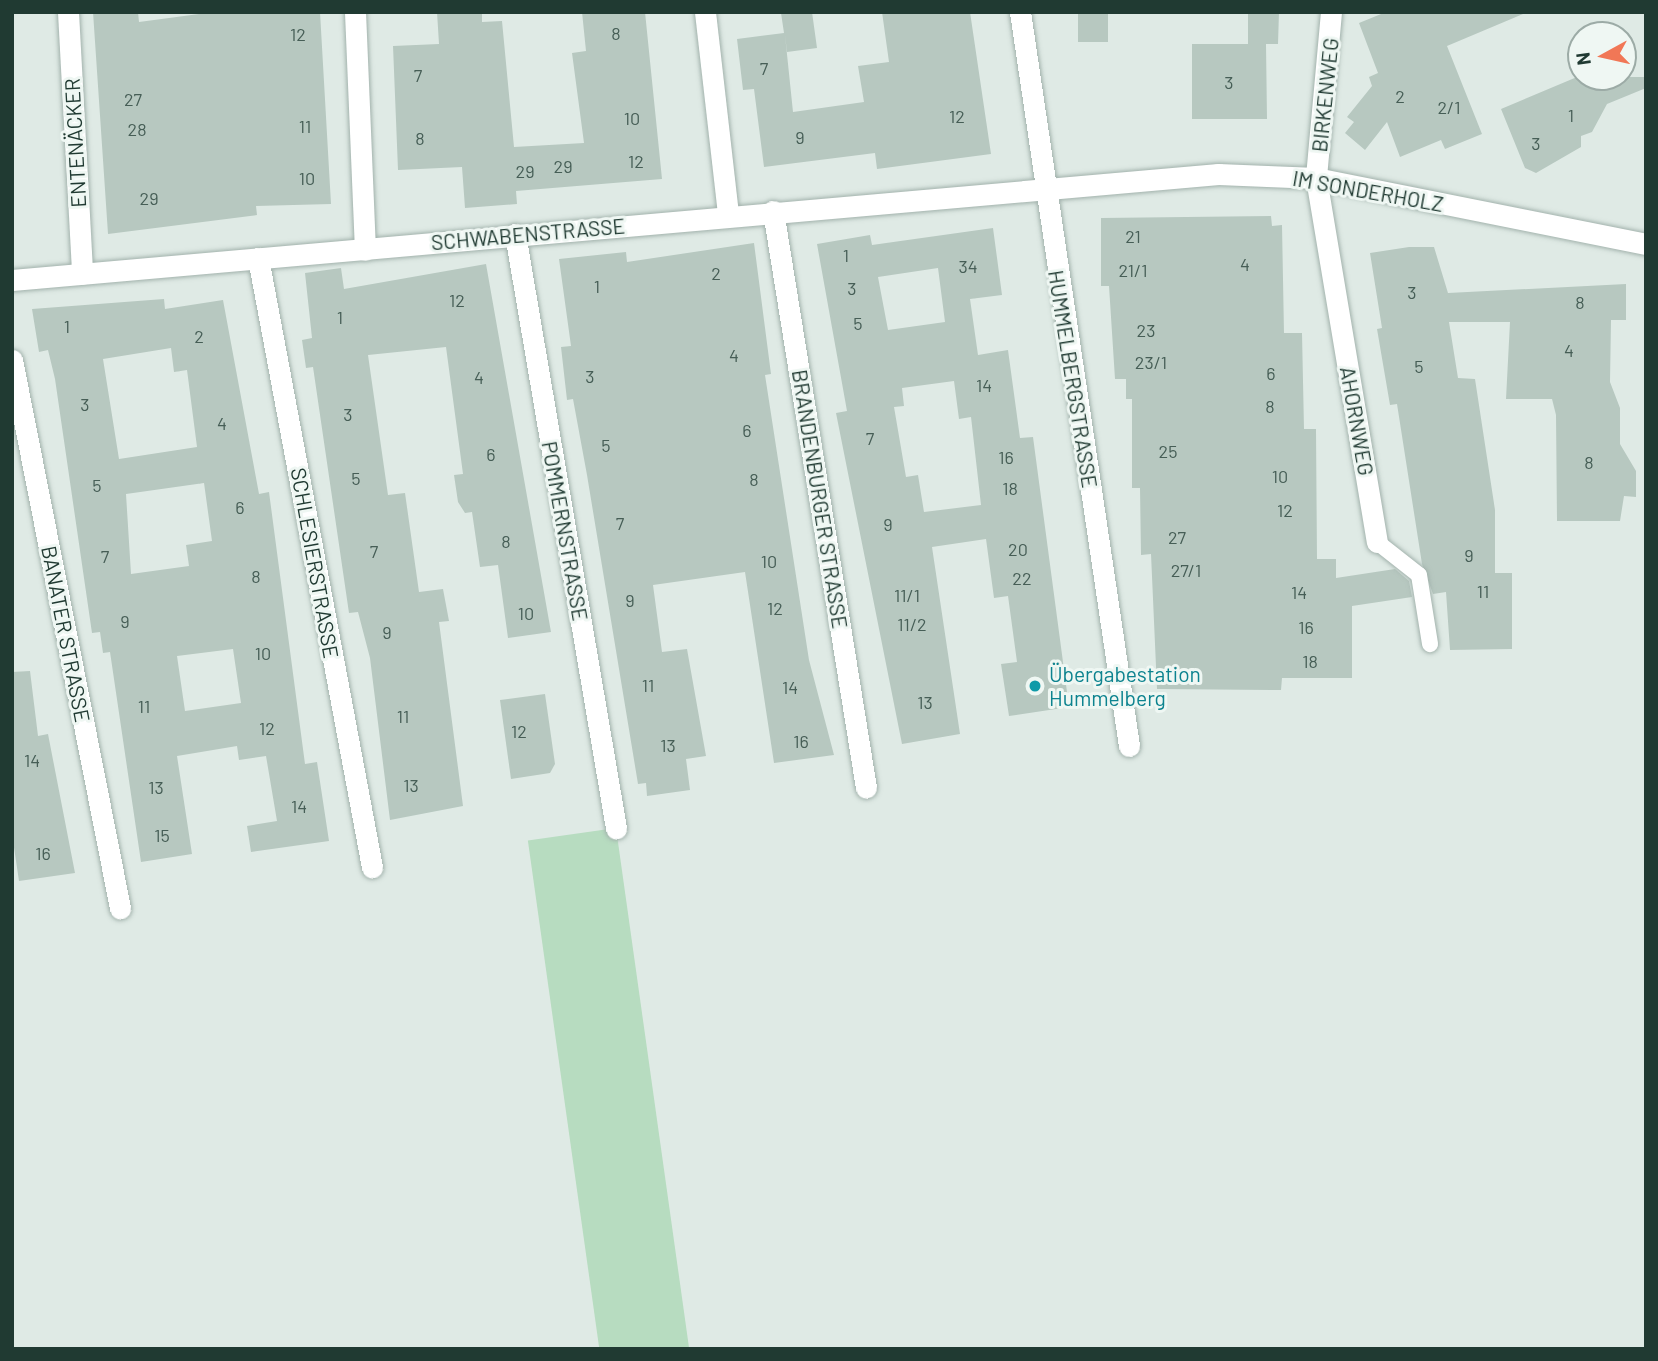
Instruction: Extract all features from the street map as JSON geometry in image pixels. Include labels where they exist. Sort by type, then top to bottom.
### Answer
[{"type":"street","name":"ENTENÄCKER","points":[[68,12],[82,274]]},
{"type":"street","points":[[355,12],[365,250]]},
{"type":"street","points":[[705,12],[728,215]]},
{"type":"street","name":"HUMMELBERGSTRASSE","points":[[1020,12],[1129,746]]},
{"type":"street","name":"BIRKENWEG","points":[[1315,178],[1331,12]]},
{"type":"street","name":"IM SONDERHOLZ","points":[[1044,186],[1218,174],[1315,178],[1646,244]]},
{"type":"street","name":"AHORNWEG","points":[[1315,178],[1377,542]]},
{"type":"street","name":"SCHWABENSTRASSE","points":[[12,280],[365,250],[1044,186]]},
{"type":"street","name":"BRANDENBURGER STRASSE","points":[[773,211],[866,788]]},
{"type":"street","name":"POMMERNSTRASSE","points":[[515,234],[616,828]]},
{"type":"street","name":"SCHLESIERSTRASSE","points":[[258,258],[372,867]]},
{"type":"street","name":"BANATER STRASSE","points":[[12,360],[120,908]]},
{"type":"lane","name":"AHORNWEG","points":[[1377,542],[1419,575],[1430,644]]},
{"type":"green space","points":[[616,828],[689,1349],[599,1349],[528,840]]},
{"type":"building","points":[[93,12],[138,12],[139,22],[214,12],[320,12],[331,204],[256,206],[257,215],[108,234]]},
{"type":"building","points":[[437,12],[482,12],[482,22],[502,21],[514,147],[584,143],[572,53],[586,51],[582,12],[645,12],[662,179],[516,191],[517,204],[465,208],[462,167],[398,170],[393,46],[439,44]]},
{"type":"building","points":[[812,12],[817,48],[787,52],[785,35],[793,112],[864,102],[858,66],[889,62],[882,12],[970,12],[991,154],[877,169],[875,153],[764,167],[754,89],[743,90],[737,39],[784,33],[781,13]]},
{"type":"building","points":[[1078,12],[1108,12],[1108,42],[1078,42]]},
{"type":"building","points":[[1248,12],[1279,12],[1278,44],[1266,44],[1267,119],[1192,119],[1192,44],[1248,44]]},
{"type":"building","points":[[1386,12],[1528,12],[1447,46],[1482,134],[1445,149],[1441,140],[1400,157],[1387,122],[1365,150],[1345,133],[1354,122],[1347,117],[1372,86],[1369,77],[1378,73],[1359,23]]},
{"type":"building","points":[[1637,77],[1646,77],[1646,88],[1607,104],[1592,132],[1581,136],[1581,147],[1536,173],[1525,168],[1501,109],[1567,81],[1567,91],[1637,91]]},
{"type":"building","points":[[1271,216],[1272,226],[1282,225],[1284,333],[1302,333],[1304,429],[1316,429],[1317,559],[1336,559],[1336,578],[1395,569],[1409,581],[1412,597],[1352,606],[1352,678],[1282,678],[1281,690],[1157,689],[1151,554],[1141,555],[1140,488],[1132,488],[1132,399],[1126,399],[1126,379],[1115,379],[1109,286],[1101,286],[1101,218]]},
{"type":"building","points":[[993,228],[1002,295],[970,299],[978,355],[1008,350],[1020,438],[1033,437],[1069,707],[1009,716],[1001,664],[1017,662],[1008,596],[994,598],[986,539],[932,547],[960,734],[902,744],[836,413],[847,411],[817,244],[870,235],[872,245]],"holes":[[[938,268],[945,322],[888,330],[878,277]],[[954,381],[959,419],[971,417],[981,505],[924,512],[918,475],[906,477],[894,407],[904,406],[902,388]]]},
{"type":"building","points":[[754,243],[771,374],[765,375],[809,660],[834,755],[774,763],[745,572],[653,585],[662,652],[687,649],[706,756],[686,759],[690,790],[647,796],[646,783],[638,784],[573,399],[567,400],[561,347],[571,346],[559,259],[626,252],[627,262]]},
{"type":"building","points":[[1409,247],[1434,247],[1448,293],[1626,284],[1626,320],[1611,320],[1610,382],[1620,408],[1620,444],[1636,471],[1636,497],[1624,496],[1620,521],[1557,521],[1556,415],[1552,399],[1506,399],[1510,322],[1449,322],[1458,378],[1475,379],[1495,510],[1495,573],[1512,573],[1512,649],[1450,650],[1446,592],[1433,594],[1422,564],[1397,404],[1390,405],[1377,329],[1382,328],[1370,253]]},
{"type":"building","points":[[486,264],[551,632],[508,638],[498,565],[480,567],[472,512],[465,513],[458,502],[454,475],[463,474],[446,347],[368,355],[388,495],[405,493],[419,592],[443,589],[449,621],[439,622],[463,806],[390,820],[370,658],[358,612],[349,613],[313,367],[306,368],[302,340],[312,338],[305,273],[341,268],[344,289]]},
{"type":"building","points":[[164,299],[165,309],[223,300],[259,494],[269,492],[305,764],[317,762],[329,841],[251,852],[247,826],[277,821],[266,756],[239,760],[237,746],[177,756],[192,854],[141,862],[110,652],[103,653],[100,632],[92,633],[55,379],[48,350],[39,352],[32,309]],"holes":[[[171,348],[174,372],[187,370],[197,447],[119,459],[103,359]],[[204,483],[212,541],[186,545],[189,566],[131,574],[126,494]],[[233,649],[241,703],[185,711],[177,656]]]},
{"type":"building","points":[[30,671],[38,736],[48,734],[75,873],[19,881],[12,834],[12,672]]},
{"type":"building","points":[[545,694],[555,764],[550,773],[511,779],[500,700]]},
{"type":"place","name":"Übergabestation Hummelberg","points":[[1035,686]]}]
